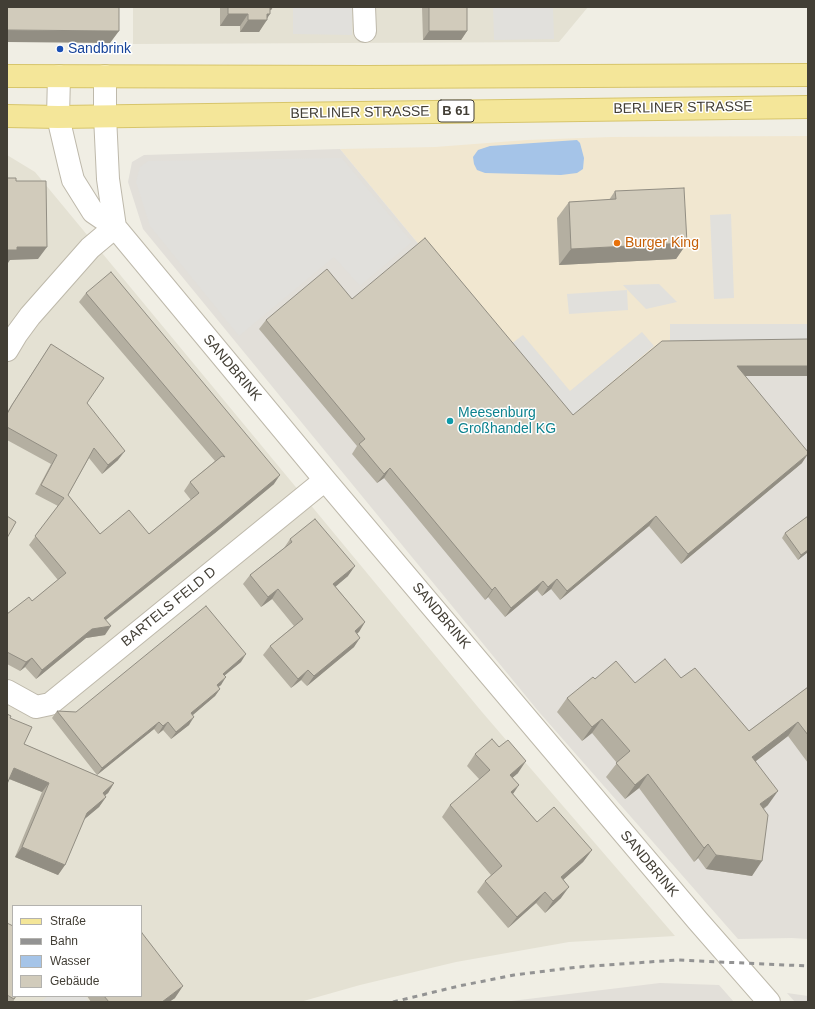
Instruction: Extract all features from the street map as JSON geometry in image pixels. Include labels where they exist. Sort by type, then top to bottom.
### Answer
[{"type":"main road","points":[[7,76],[366,77],[808,75]]},
{"type":"main road","name":"BERLINER STRASSE","points":[[7,116],[808,107]]},
{"type":"street","points":[[364,7],[365,31]]},
{"type":"street","name":"SANDBRINK","points":[[59,76],[58,116],[73,180],[93,212],[115,227],[698,921],[769,1002]]},
{"type":"street","points":[[7,350],[30,316],[90,248],[115,227],[108,179],[104,116],[105,76]]},
{"type":"street","name":"BARTELS FELD D","points":[[7,691],[36,707],[50,704],[326,480]]},
{"type":"shaded area","points":[[133,7],[588,7],[559,42],[133,44]]},
{"type":"shaded area","points":[[293,7],[352,7],[352,35],[293,34]]},
{"type":"shaded area","points":[[493,7],[553,7],[554,39],[494,40]]},
{"type":"shaded area","points":[[808,136],[808,348],[567,424],[340,149],[435,147],[527,140],[611,137]]},
{"type":"shaded area","points":[[340,149],[567,424],[808,348],[808,939],[738,939],[539,712],[143,229],[128,182],[132,162],[144,155]]},
{"type":"shaded area","points":[[7,155],[35,172],[482,712],[675,936],[569,942],[456,962],[360,985],[300,1002],[7,1002]]},
{"type":"shaded area","points":[[342,158],[412,242],[360,286],[334,257],[239,336],[150,226],[136,182],[140,167],[148,161]]},
{"type":"shaded area","points":[[731,214],[734,298],[714,299],[710,215]]},
{"type":"shaded area","points":[[659,284],[677,302],[646,309],[623,285]]},
{"type":"shaded area","points":[[627,290],[628,310],[569,314],[567,294]]},
{"type":"shaded area","points":[[670,324],[808,324],[808,346],[670,346]]},
{"type":"shaded area","points":[[642,332],[654,346],[567,420],[507,347],[523,335],[570,391]]},
{"type":"shaded area","points":[[660,983],[719,985],[734,1002],[503,1002]]},
{"type":"shaded area","points":[[787,993],[808,996],[808,1002],[795,1002]]},
{"type":"shaded area","points":[[47,997],[86,997],[88,1000],[86,1002],[40,1002]]},
{"type":"water","points":[[577,140],[580,143],[584,158],[583,169],[577,173],[561,175],[485,173],[477,170],[474,164],[473,157],[478,150],[490,146]]},
{"type":"building","points":[[7,7],[119,7],[119,31],[7,30]]},
{"type":"building","points":[[228,7],[270,7],[270,14],[267,14],[267,20],[248,20],[248,14],[228,14]]},
{"type":"building","points":[[429,7],[467,7],[467,31],[429,31]]},
{"type":"building","points":[[7,178],[16,178],[16,181],[46,181],[47,247],[17,247],[17,250],[7,250]]},
{"type":"building","name":"Burger King","points":[[684,188],[687,243],[571,249],[569,202],[616,199],[615,191]]},
{"type":"building","name":"Meesenburg Großhandel KG","points":[[425,238],[573,415],[662,341],[808,339],[808,366],[737,366],[808,452],[808,454],[688,554],[656,516],[567,591],[557,579],[548,587],[543,581],[511,608],[495,587],[492,590],[390,468],[384,474],[359,444],[365,439],[266,320],[327,269],[352,299]]},
{"type":"building","points":[[111,272],[280,475],[104,618],[111,626],[92,629],[42,670],[32,658],[26,662],[7,652],[7,614],[29,597],[32,601],[66,573],[35,536],[64,498],[41,485],[57,455],[7,427],[7,414],[51,344],[104,378],[87,403],[125,451],[108,465],[94,448],[68,495],[100,534],[129,510],[149,534],[199,493],[190,482],[222,456],[225,457],[86,293]]},
{"type":"building","points":[[7,516],[16,522],[7,538]]},
{"type":"building","points":[[808,516],[808,550],[801,555],[785,533]]},
{"type":"building","points":[[315,519],[355,566],[333,584],[365,622],[355,631],[360,638],[314,676],[308,670],[298,679],[270,646],[303,619],[278,589],[268,597],[250,575],[292,542],[290,539]]},
{"type":"building","points":[[206,606],[246,654],[223,674],[226,677],[217,685],[220,689],[191,713],[194,717],[176,732],[168,722],[163,726],[159,722],[102,768],[57,711],[76,712]]},
{"type":"building","points":[[665,659],[681,678],[695,668],[749,731],[808,687],[808,735],[798,722],[752,757],[778,791],[760,804],[768,815],[762,861],[716,855],[708,844],[704,848],[648,774],[635,785],[616,763],[630,751],[602,719],[592,727],[567,698],[593,677],[595,679],[616,661],[635,683]]},
{"type":"building","points":[[7,714],[11,716],[10,718],[32,727],[24,744],[114,783],[103,793],[106,797],[87,813],[65,865],[22,847],[49,783],[14,768],[7,784]]},
{"type":"building","points":[[492,739],[499,747],[508,740],[526,761],[510,775],[519,785],[511,792],[537,822],[554,807],[592,850],[561,877],[569,887],[553,901],[545,892],[517,917],[485,881],[502,866],[450,805],[490,770],[475,754]]},
{"type":"building","points":[[7,923],[12,926],[12,997],[15,997],[14,999],[7,995]]},
{"type":"building","points":[[142,933],[183,986],[162,1002],[109,1002],[105,997],[142,997]]},
{"type":"railway","points":[[393,1002],[459,986],[514,975],[578,967],[677,960],[808,966]]},
{"type":"place","name":"Sandbrink","points":[[60,49]]},
{"type":"place","name":"Burger King","points":[[617,243]]},
{"type":"place","name":"Meesenburg Großhandel KG","points":[[450,421]]}]
